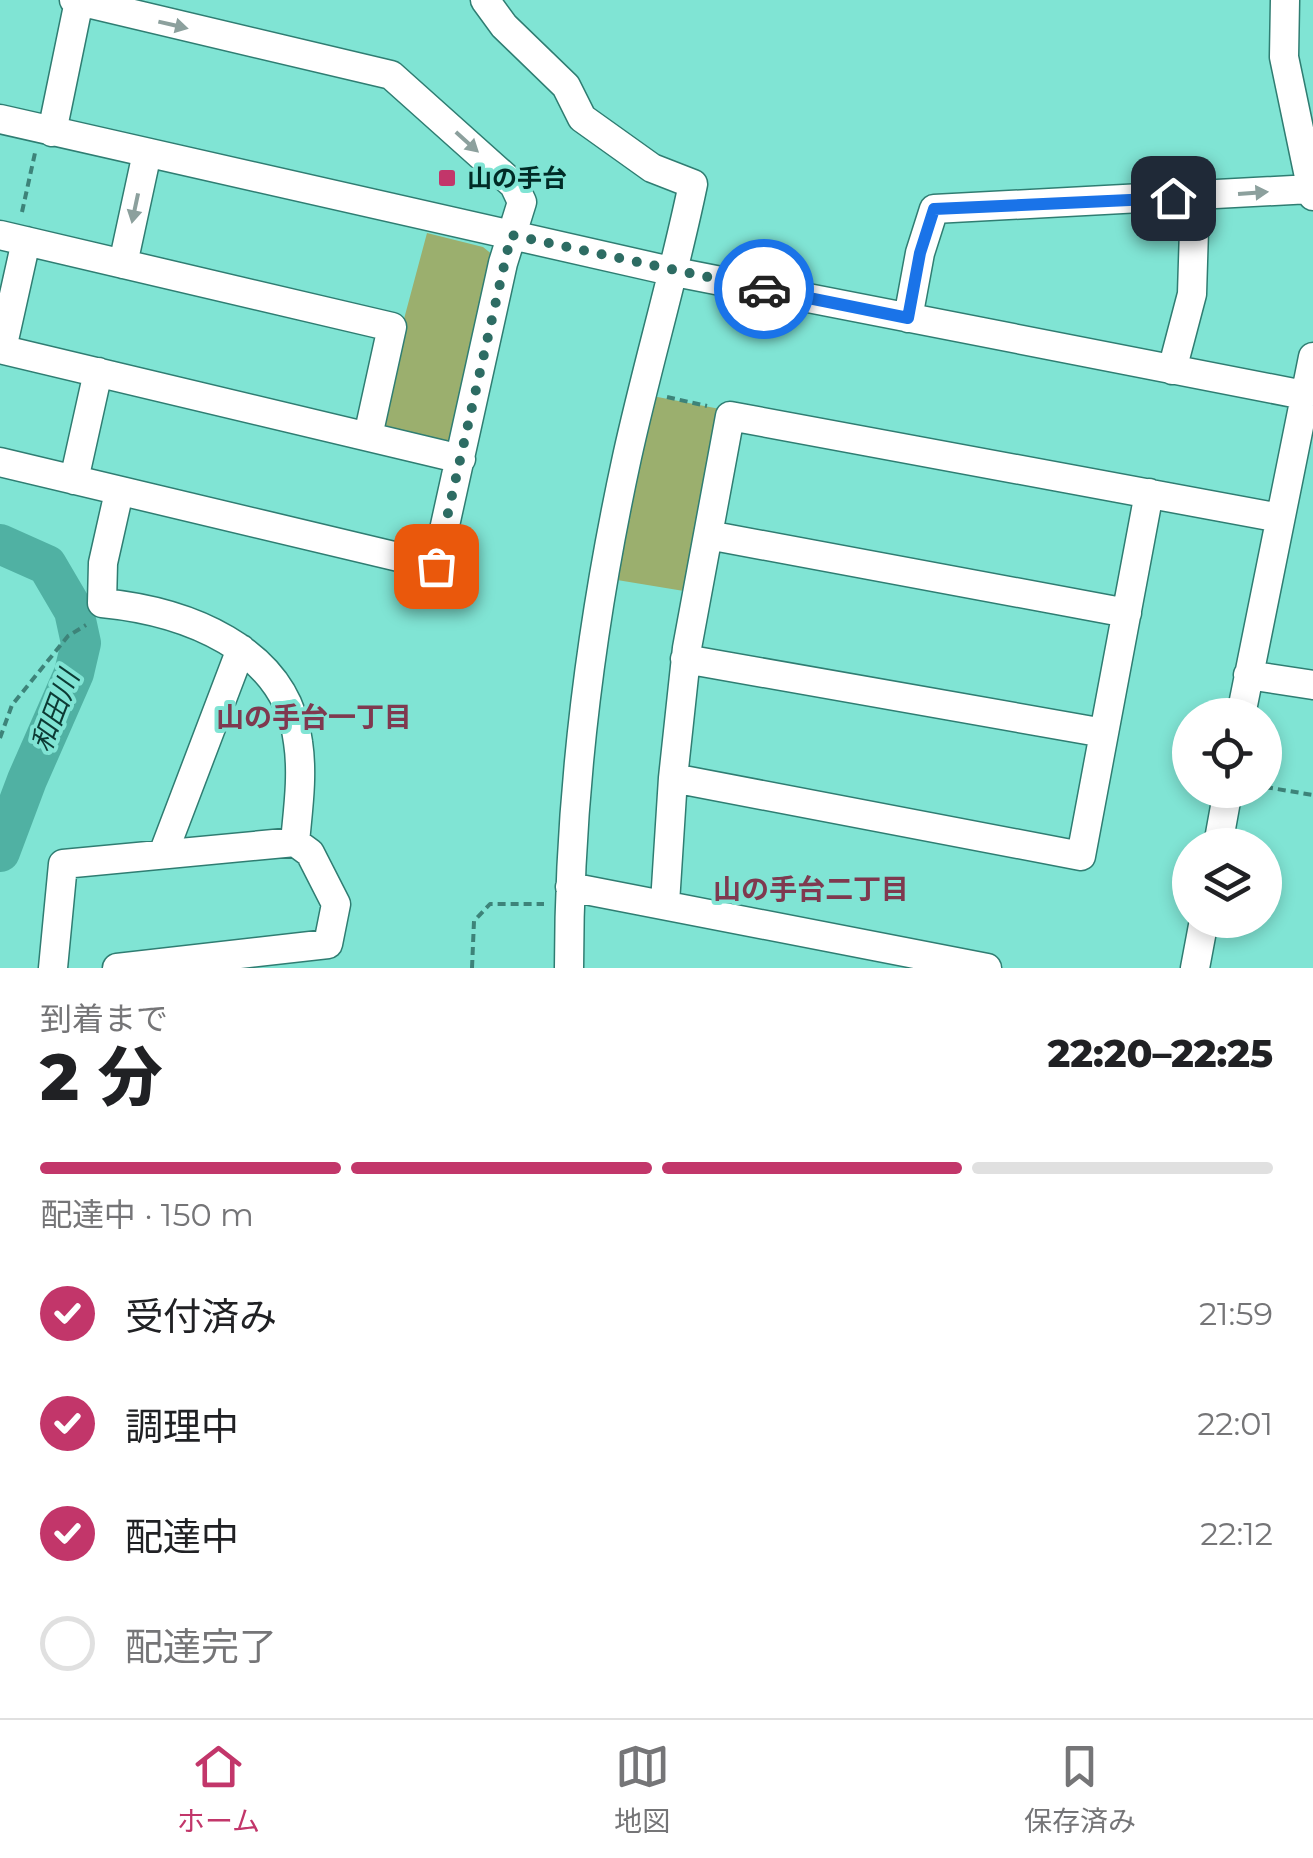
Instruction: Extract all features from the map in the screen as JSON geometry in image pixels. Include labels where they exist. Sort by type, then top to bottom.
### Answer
[{"type":"street","points":[[485,0],[504,26],[566,86],[582,118],[652,168],[693,184],[626,461],[605,578],[592,662],[570,895],[569,968]]},
{"type":"street","points":[[908,318],[920,253],[934,209],[1312,192],[1284,57],[1285,0]]},
{"type":"street","points":[[0,462],[436,566],[511,235],[522,202],[514,185],[391,75],[76,1],[46,130]]},
{"type":"street","points":[[0,119],[674,272],[1304,396]]},
{"type":"street","points":[[123,264],[148,153]]},
{"type":"street","points":[[1172,370],[1192,294],[1195,197]]},
{"type":"street","points":[[368,436],[392,326],[14,239],[1,349],[462,459]]},
{"type":"street","points":[[1244,698],[1313,357]]},
{"type":"street","points":[[74,480],[98,372]]},
{"type":"street","points":[[665,903],[685,659],[730,416],[1280,518]]},
{"type":"street","points":[[119,492],[103,563],[102,603],[186,618],[241,649],[266,671],[284,700],[298,738],[300,777],[295,842]]},
{"type":"street","points":[[673,778],[1081,856],[1149,493]]},
{"type":"street","points":[[708,535],[1127,612]]},
{"type":"street","points":[[163,854],[241,649]]},
{"type":"street","points":[[685,659],[1104,733]]},
{"type":"street","points":[[1248,675],[1313,685]]},
{"type":"street","points":[[53,968],[64,864],[295,842],[310,853],[336,904],[327,956],[116,968]]},
{"type":"street","points":[[570,895],[665,903],[988,968]]},
{"type":"street","points":[[1195,968],[1201,938]]},
{"type":"path","points":[[14,239],[46,130]]},
{"type":"path","points":[[667,396],[720,409],[730,416]]},
{"type":"path","points":[[0,738],[12,705],[68,636],[88,624]]},
{"type":"path","points":[[1282,790],[1313,796]]},
{"type":"path","points":[[472,968],[474,921],[490,904],[570,895]]},
{"type":"green space","points":[[427,233],[483,247],[503,263],[461,459],[368,436],[392,327],[404,319]]},
{"type":"green space","points":[[642,394],[720,409],[696,593],[605,578]]},
{"type":"waterway","name":"和田川","points":[[0,544],[47,565],[74,611],[81,643],[74,673],[0,852]]},
{"type":"way so far","points":[[436,566],[511,235],[764,289]]},
{"type":"place","name":"山の手台","points":[[447,178]]},
{"type":"district","name":"山の手台一丁目","points":[[314,717]]},
{"type":"district","name":"山の手台二丁目","points":[[811,889]]},
{"type":"route","points":[[764,289],[908,318],[920,253],[934,209],[1173,198]]}]
